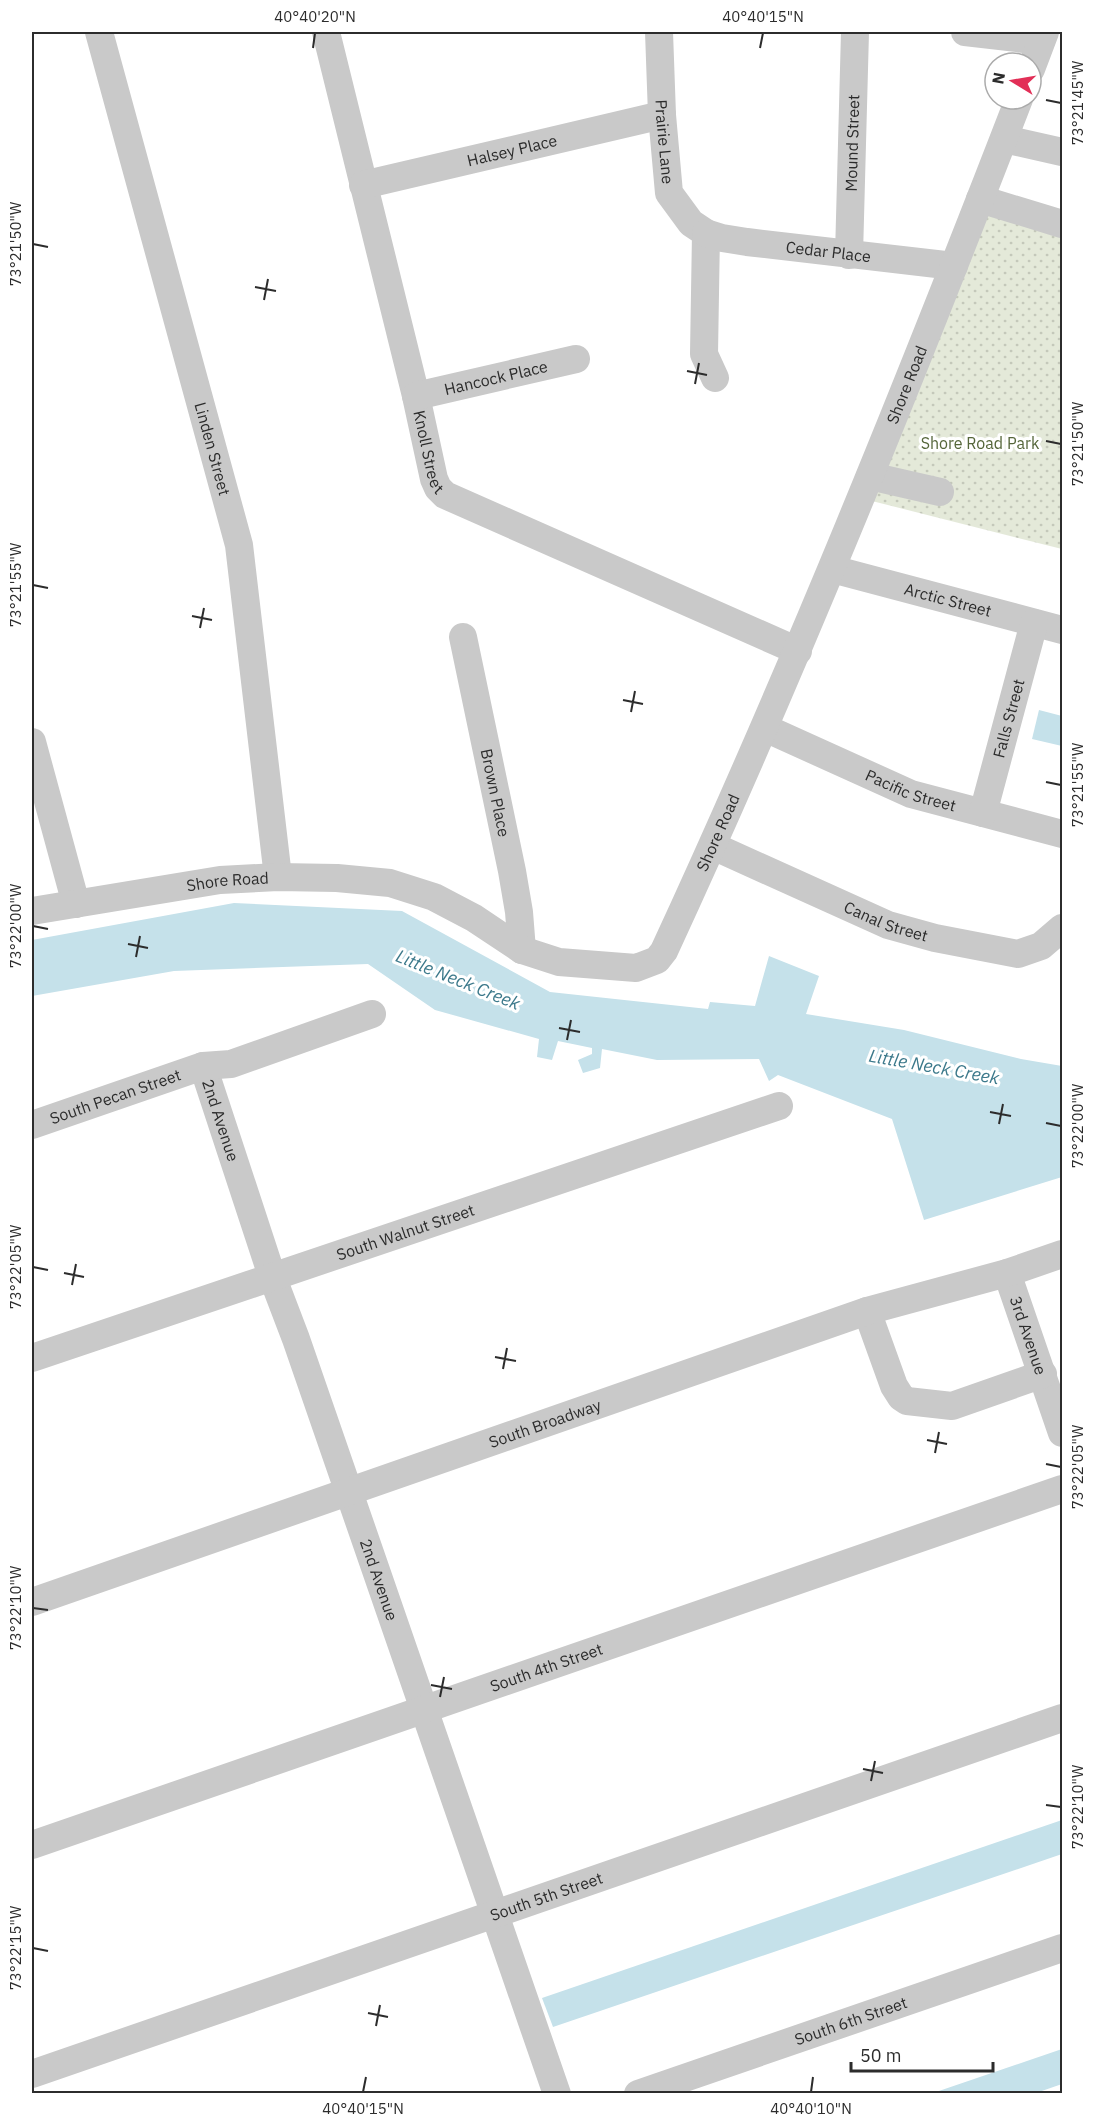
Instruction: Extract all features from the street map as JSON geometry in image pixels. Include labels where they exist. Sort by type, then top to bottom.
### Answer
[{"type":"street","name":"Linden Street","points":[[99,32],[238,545],[278,877]]},
{"type":"street","name":"Knoll Street","points":[[326,32],[438,488],[445,495],[798,651]]},
{"type":"street","name":"Prairie Lane","points":[[659,32],[662,115],[669,193],[691,223],[706,233]]},
{"type":"street","name":"Mound Street","points":[[849,255],[855,32]]},
{"type":"street","points":[[965,32],[1043,36],[1038,51]]},
{"type":"street","name":"Shore Road","points":[[32,911],[220,880],[278,877],[337,878],[390,883],[434,897],[474,918],[522,950],[559,962],[636,968],[657,960],[664,951],[713,846],[798,651],[1014,111]]},
{"type":"street","name":"Halsey Place","points":[[363,185],[662,115]]},
{"type":"street","points":[[1004,139],[1062,152]]},
{"type":"street","points":[[980,200],[1062,224]]},
{"type":"street","name":"Cedar Place","points":[[706,233],[747,242],[954,266]]},
{"type":"street","points":[[706,233],[704,354],[715,378]]},
{"type":"street","name":"Hancock Place","points":[[416,396],[576,359]]},
{"type":"street","points":[[870,476],[940,492]]},
{"type":"street","name":"Arctic Street","points":[[832,569],[1062,630]]},
{"type":"street","name":"Falls Street","points":[[982,813],[1034,623]]},
{"type":"street","name":"Brown Place","points":[[463,637],[519,912],[522,950]]},
{"type":"street","name":"Pacific Street","points":[[765,728],[911,794],[1062,834]]},
{"type":"street","points":[[32,742],[76,904]]},
{"type":"street","name":"Canal Street","points":[[713,846],[888,926],[935,938],[1017,954],[1041,946],[1062,928]]},
{"type":"street","name":"South Pecan Street","points":[[32,1125],[203,1066],[231,1064],[372,1014]]},
{"type":"street","name":"2nd Avenue","points":[[203,1066],[272,1276],[425,1709],[557,2094]]},
{"type":"street","name":"South Walnut Street","points":[[32,1358],[779,1106]]},
{"type":"street","name":"South Broadway","points":[[32,1602],[867,1311],[1007,1273],[1062,1254]]},
{"type":"street","name":"3rd Avenue","points":[[1007,1273],[1062,1433]]},
{"type":"street","points":[[867,1311],[894,1386],[901,1397],[907,1401],[952,1406],[1042,1374]]},
{"type":"street","name":"South 4th Street","points":[[32,1845],[1062,1489]]},
{"type":"street","name":"South 5th Street","points":[[32,2074],[1062,1718]]},
{"type":"street","name":"South 6th Street","points":[[638,2094],[1062,1948]]},
{"type":"green space","name":"Shore Road Park","points":[[992,194],[1062,212],[1062,549],[868,500]]},
{"type":"water","points":[[1039,710],[1062,716],[1062,746],[1032,739]]},
{"type":"water","name":"Little Neck Creek","points":[[234,903],[402,911],[550,992],[708,1009],[710,1002],[755,1006],[769,956],[819,976],[806,1014],[904,1030],[1021,1059],[1062,1066],[1062,1177],[924,1220],[892,1119],[778,1075],[769,1081],[759,1059],[657,1060],[602,1049],[600,1068],[583,1073],[578,1060],[592,1054],[592,1048],[558,1041],[552,1060],[537,1057],[539,1039],[435,1010],[368,964],[174,971],[32,996],[32,940]]},
{"type":"water","points":[[1062,1820],[1062,1854],[553,2027],[542,1998]]},
{"type":"water","points":[[1062,2049],[1062,2084],[1036,2093],[933,2093]]}]
